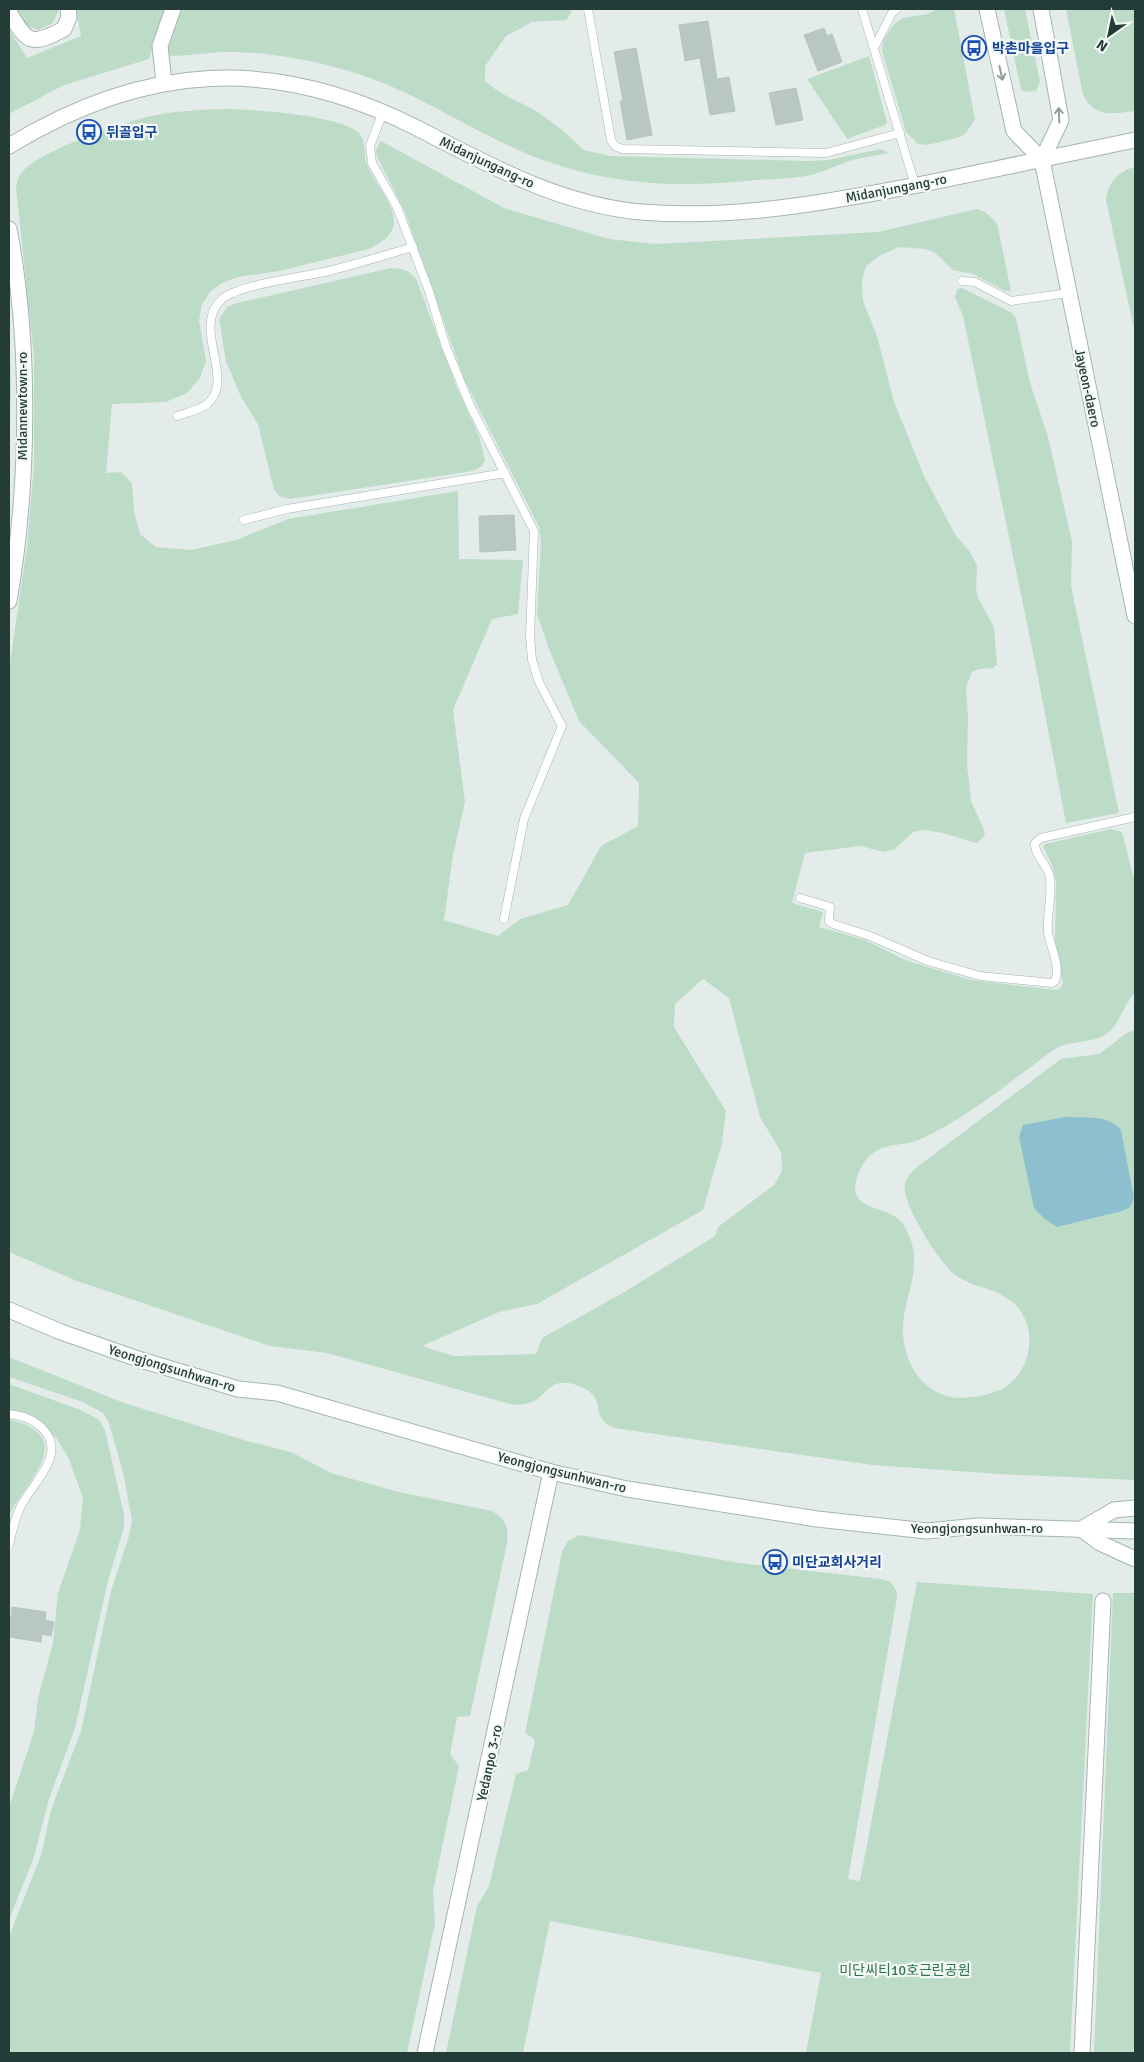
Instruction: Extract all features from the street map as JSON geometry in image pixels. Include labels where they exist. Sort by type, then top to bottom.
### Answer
[{"type":"street","points":[[9,12],[21,33],[32,40],[42,41],[64,30],[69,17],[68,9]]},
{"type":"street","points":[[164,82],[160,46],[173,9]]},
{"type":"street","points":[[987,9],[1014,131],[1042,160],[1061,120],[1041,9]]},
{"type":"street","name":"Midanjungang-ro","points":[[9,146],[85,105],[132,89],[164,82],[191,79],[240,79],[288,83],[345,97],[383,112],[484,164],[530,184],[579,200],[638,212],[693,214],[746,211],[843,198],[1135,140]]},
{"type":"street","name":"Jayeon-daero","points":[[1042,160],[1126,557],[1135,616]]},
{"type":"street","name":"Midannewtown-ro","points":[[9,229],[14,255],[23,348],[23,419],[13,524],[9,601]]},
{"type":"street","name":"Yeongjongsunhwan-ro","points":[[9,1310],[61,1332],[141,1360],[229,1387],[276,1393],[551,1472],[610,1486],[816,1519],[927,1531],[978,1526],[1135,1531]]},
{"type":"street","name":"Yedanpo 3-ro","points":[[425,2053],[551,1472]]},
{"type":"street","points":[[1135,1508],[1114,1510],[1081,1529],[1100,1543],[1135,1559]]},
{"type":"street","points":[[1082,2053],[1104,1601]]},
{"type":"lane","points":[[588,9],[611,140],[622,149],[826,153],[900,133]]},
{"type":"lane","points":[[862,9],[915,185]]},
{"type":"lane","points":[[874,48],[892,13],[897,9]]},
{"type":"lane","points":[[383,112],[373,138],[370,154],[372,163],[397,207],[413,247],[458,377],[534,531],[530,637],[532,660],[539,682],[562,726],[524,819],[504,919]]},
{"type":"lane","points":[[178,416],[204,406],[212,399],[216,389],[210,324],[211,313],[224,297],[264,284],[329,271],[413,247]]},
{"type":"lane","points":[[962,281],[975,282],[1011,301],[1069,293]]},
{"type":"lane","points":[[244,520],[287,509],[505,473]]},
{"type":"lane","points":[[800,898],[830,906],[829,921],[833,924],[870,936],[928,961],[980,976],[1052,983],[1055,981],[1057,972],[1048,932],[1050,878],[1045,864],[1035,848],[1035,843],[1041,838],[1135,817]]},
{"type":"lane","points":[[9,1414],[28,1418],[38,1423],[51,1441],[52,1449],[46,1467],[20,1509],[9,1545]]},
{"type":"green space","points":[[17,9],[59,9],[53,23],[38,30],[26,25]]},
{"type":"green space","points":[[76,9],[166,9],[149,59],[64,85],[9,114],[9,29],[27,58],[81,36]]},
{"type":"green space","points":[[180,9],[571,9],[571,14],[566,20],[532,22],[506,36],[485,66],[485,81],[499,92],[533,109],[560,128],[584,150],[611,156],[808,161],[828,160],[881,149],[889,153],[852,160],[812,175],[800,177],[725,183],[664,184],[605,177],[546,161],[516,149],[407,94],[362,75],[338,68],[268,54],[226,52],[177,56],[166,55],[165,48]]},
{"type":"green space","points":[[936,9],[954,9],[975,119],[966,133],[957,138],[927,145],[918,144],[906,132],[882,51],[883,41],[894,24],[903,18],[928,14]]},
{"type":"green space","points":[[1004,9],[1025,9],[1040,82],[1036,91],[1026,92],[1021,89]]},
{"type":"green space","points":[[1066,9],[1135,9],[1135,111],[1105,113],[1093,108],[1083,95]]},
{"type":"green space","points":[[869,56],[887,122],[885,125],[847,139],[807,79]]},
{"type":"green space","points":[[223,109],[253,110],[314,117],[347,126],[358,132],[363,139],[367,165],[392,210],[394,221],[392,231],[384,240],[369,249],[279,271],[238,277],[222,283],[210,292],[202,304],[199,321],[206,361],[200,378],[187,393],[166,402],[112,404],[106,473],[121,472],[132,483],[134,511],[140,534],[156,547],[191,550],[236,540],[288,519],[458,491],[459,559],[523,560],[518,614],[492,619],[453,710],[465,802],[453,855],[444,920],[498,936],[520,919],[568,905],[601,846],[638,826],[639,783],[579,721],[549,649],[537,614],[541,542],[539,527],[464,379],[405,212],[377,157],[376,150],[381,141],[504,208],[609,239],[655,244],[878,232],[977,209],[985,212],[997,223],[1011,291],[1005,291],[973,274],[953,270],[934,252],[925,249],[899,247],[879,256],[866,266],[862,280],[863,301],[877,336],[894,402],[925,478],[956,536],[970,552],[977,566],[976,588],[978,598],[994,627],[997,664],[993,668],[979,669],[972,672],[966,688],[968,716],[967,765],[971,801],[985,832],[983,838],[976,843],[943,833],[923,830],[913,832],[895,849],[883,852],[861,846],[805,853],[792,903],[823,912],[819,927],[865,940],[905,960],[971,980],[1056,990],[1061,988],[1063,983],[1055,941],[1056,881],[1052,865],[1043,847],[1045,844],[1111,829],[1122,832],[1135,883],[1135,993],[1115,1025],[1100,1037],[1055,1049],[990,1097],[939,1130],[921,1139],[888,1146],[873,1153],[861,1168],[855,1192],[865,1204],[899,1219],[910,1238],[914,1261],[904,1316],[903,1339],[909,1361],[921,1380],[939,1393],[956,1398],[980,1396],[1003,1389],[1017,1376],[1024,1366],[1028,1354],[1028,1329],[1024,1318],[1018,1307],[1002,1295],[959,1278],[947,1267],[930,1244],[908,1204],[905,1192],[907,1178],[921,1164],[1061,1059],[1099,1054],[1128,1032],[1135,1030],[1135,1480],[999,1474],[873,1465],[614,1428],[602,1419],[593,1395],[574,1384],[559,1383],[534,1401],[514,1405],[327,1353],[270,1346],[77,1281],[9,1252],[9,669],[27,547],[34,464],[34,357],[16,187],[24,170],[47,154],[119,125],[175,112]],"holes":[[[703,979],[729,998],[760,1117],[781,1152],[782,1171],[774,1185],[718,1227],[715,1236],[626,1291],[542,1338],[536,1354],[453,1356],[422,1346],[499,1312],[537,1304],[703,1210],[722,1143],[726,1111],[674,1027],[675,1004]]]},
{"type":"green space","points":[[1135,167],[1135,333],[1106,200],[1111,183],[1124,171]]},
{"type":"green space","points":[[391,268],[406,271],[417,281],[456,386],[479,436],[485,460],[482,466],[473,471],[290,499],[281,497],[274,490],[258,424],[241,397],[226,361],[219,319],[227,307],[237,303]]},
{"type":"green space","points":[[962,288],[1012,313],[1016,318],[1030,383],[1048,437],[1072,541],[1071,586],[1119,813],[1066,823],[1035,662],[963,316],[955,297],[957,289]]},
{"type":"green space","points":[[9,324],[11,382],[10,425],[9,425]]},
{"type":"green space","points":[[9,1357],[124,1403],[247,1441],[291,1452],[331,1473],[399,1492],[492,1511],[501,1517],[506,1524],[507,1543],[470,1716],[457,1717],[450,1754],[459,1766],[433,1891],[435,1923],[407,2053],[9,2053],[9,1937],[42,1852],[51,1810],[81,1731],[111,1591],[132,1521],[123,1472],[108,1420],[103,1413],[83,1402],[9,1377]]},
{"type":"green space","points":[[9,1384],[81,1410],[99,1420],[105,1430],[124,1515],[124,1527],[108,1581],[75,1728],[49,1799],[33,1860],[9,1920],[9,1807],[34,1732],[38,1698],[53,1643],[58,1593],[80,1530],[83,1498],[69,1459],[57,1439],[38,1419],[27,1413],[9,1410]]},
{"type":"green space","points":[[9,1420],[29,1426],[40,1435],[44,1444],[44,1454],[34,1476],[9,1517]]},
{"type":"green space","name":"미단씨티10호근린공원","points":[[580,1535],[740,1563],[881,1579],[893,1585],[897,1598],[848,1879],[860,1881],[917,1582],[1093,1594],[1070,2053],[806,2053],[821,1973],[550,1921],[523,2053],[446,2053],[477,1906],[489,1886],[516,1774],[528,1770],[535,1740],[525,1733],[562,1552],[568,1541]]},
{"type":"green space","points":[[1113,1593],[1135,1593],[1135,2053],[1094,2053]]},
{"type":"water","points":[[1065,1117],[1103,1119],[1110,1121],[1121,1130],[1134,1198],[1130,1207],[1122,1211],[1057,1227],[1034,1208],[1019,1137],[1023,1125]]},
{"type":"building","points":[[708,21],[717,79],[729,77],[735,111],[710,115],[700,58],[685,61],[679,25]]},
{"type":"building","points":[[824,28],[827,36],[832,34],[842,62],[818,71],[804,35]]},
{"type":"building","points":[[636,48],[652,135],[627,140],[620,101],[623,101],[614,52]]},
{"type":"building","points":[[796,88],[803,120],[776,125],[769,93]]},
{"type":"building","points":[[514,515],[516,550],[480,552],[479,516]]},
{"type":"building","points":[[12,1607],[46,1612],[45,1620],[54,1622],[51,1636],[42,1634],[41,1642],[9,1637]]},
{"type":"place","name":"박촌마을입구","points":[[974,48]]},
{"type":"place","name":"뒤골입구","points":[[89,132]]},
{"type":"place","name":"미단교회사거리","points":[[775,1562]]}]
